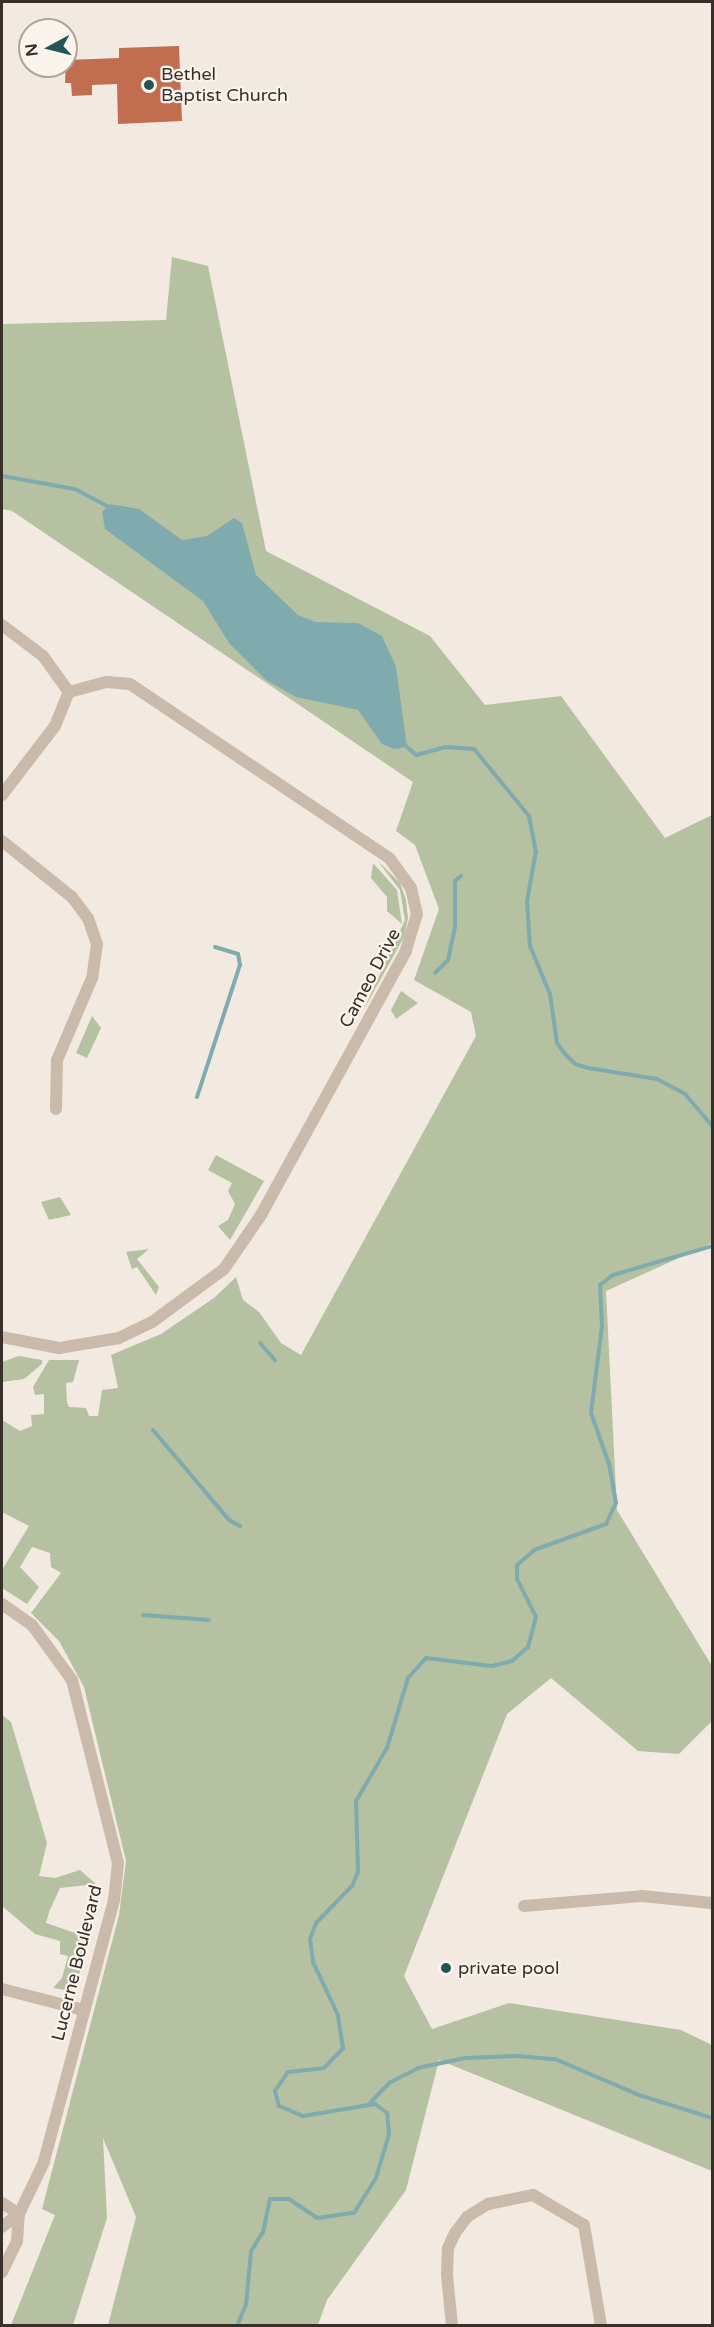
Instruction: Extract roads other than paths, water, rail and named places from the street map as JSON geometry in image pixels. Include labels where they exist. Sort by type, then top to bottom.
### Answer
[{"type":"street","points":[[2,626],[43,656],[69,692],[55,726],[2,795]]},
{"type":"street","name":"Cameo Drive","points":[[2,1337],[59,1348],[119,1338],[152,1322],[224,1269],[279,1184],[416,928],[411,888],[396,864],[378,849],[137,688],[111,682],[69,692]]},
{"type":"street","points":[[2,841],[72,897],[95,934],[95,969],[55,1067],[56,1109]]},
{"type":"street","name":"Lucerne Boulevard","points":[[2,1604],[32,1625],[72,1680],[114,1839],[116,1887],[44,2162],[19,2214],[17,2241],[2,2272]]},
{"type":"street","points":[[525,1906],[642,1896],[712,1903]]},
{"type":"street","points":[[2,1989],[84,2010]]},
{"type":"street","points":[[452,2325],[447,2274],[448,2248],[455,2233],[467,2217],[488,2204],[533,2195],[584,2225],[601,2325]]},
{"type":"street","points":[[2,2203],[19,2214]]},
{"type":"street","name":"Lucerne Boulevard","points":[[2,2227],[19,2214]]},
{"type":"water","points":[[110,504],[139,509],[182,540],[207,536],[234,518],[242,523],[256,575],[298,615],[316,622],[358,623],[382,636],[396,667],[407,747],[394,749],[382,744],[358,710],[296,697],[266,680],[229,643],[203,601],[105,529],[102,512]]},
{"type":"waterway","points":[[2,476],[75,489],[110,508]]},
{"type":"waterway","points":[[403,743],[416,755],[445,747],[474,749],[529,816],[536,851],[527,901],[530,946],[550,994],[557,1043],[565,1054],[575,1064],[588,1068],[657,1079],[685,1094],[712,1126]]},
{"type":"waterway","points":[[435,973],[448,960],[455,926],[455,881],[461,876]]},
{"type":"waterway","points":[[197,1097],[240,965],[238,954],[215,947]]},
{"type":"waterway","points":[[237,2326],[246,2305],[251,2251],[263,2232],[270,2199],[289,2199],[317,2218],[354,2213],[376,2178],[389,2134],[387,2113],[375,2104],[303,2116],[279,2106],[275,2091],[288,2072],[324,2068],[343,2048],[338,2015],[313,1962],[310,1939],[316,1923],[352,1886],[358,1872],[356,1801],[387,1748],[408,1678],[426,1658],[492,1666],[512,1661],[528,1647],[536,1617],[517,1579],[517,1565],[534,1550],[606,1524],[616,1503],[609,1464],[591,1413],[602,1326],[600,1285],[613,1275],[712,1246]]},
{"type":"waterway","points":[[260,1343],[275,1360]]},
{"type":"waterway","points":[[153,1430],[229,1520],[240,1526]]},
{"type":"waterway","points":[[143,1615],[209,1620]]},
{"type":"waterway","points":[[370,2103],[389,2083],[418,2068],[465,2058],[518,2056],[555,2059],[639,2095],[712,2118]]},
{"type":"place","name":"Bethel Baptist Church","points":[[149,85]]},
{"type":"place","name":"private pool","points":[[446,1968]]}]
